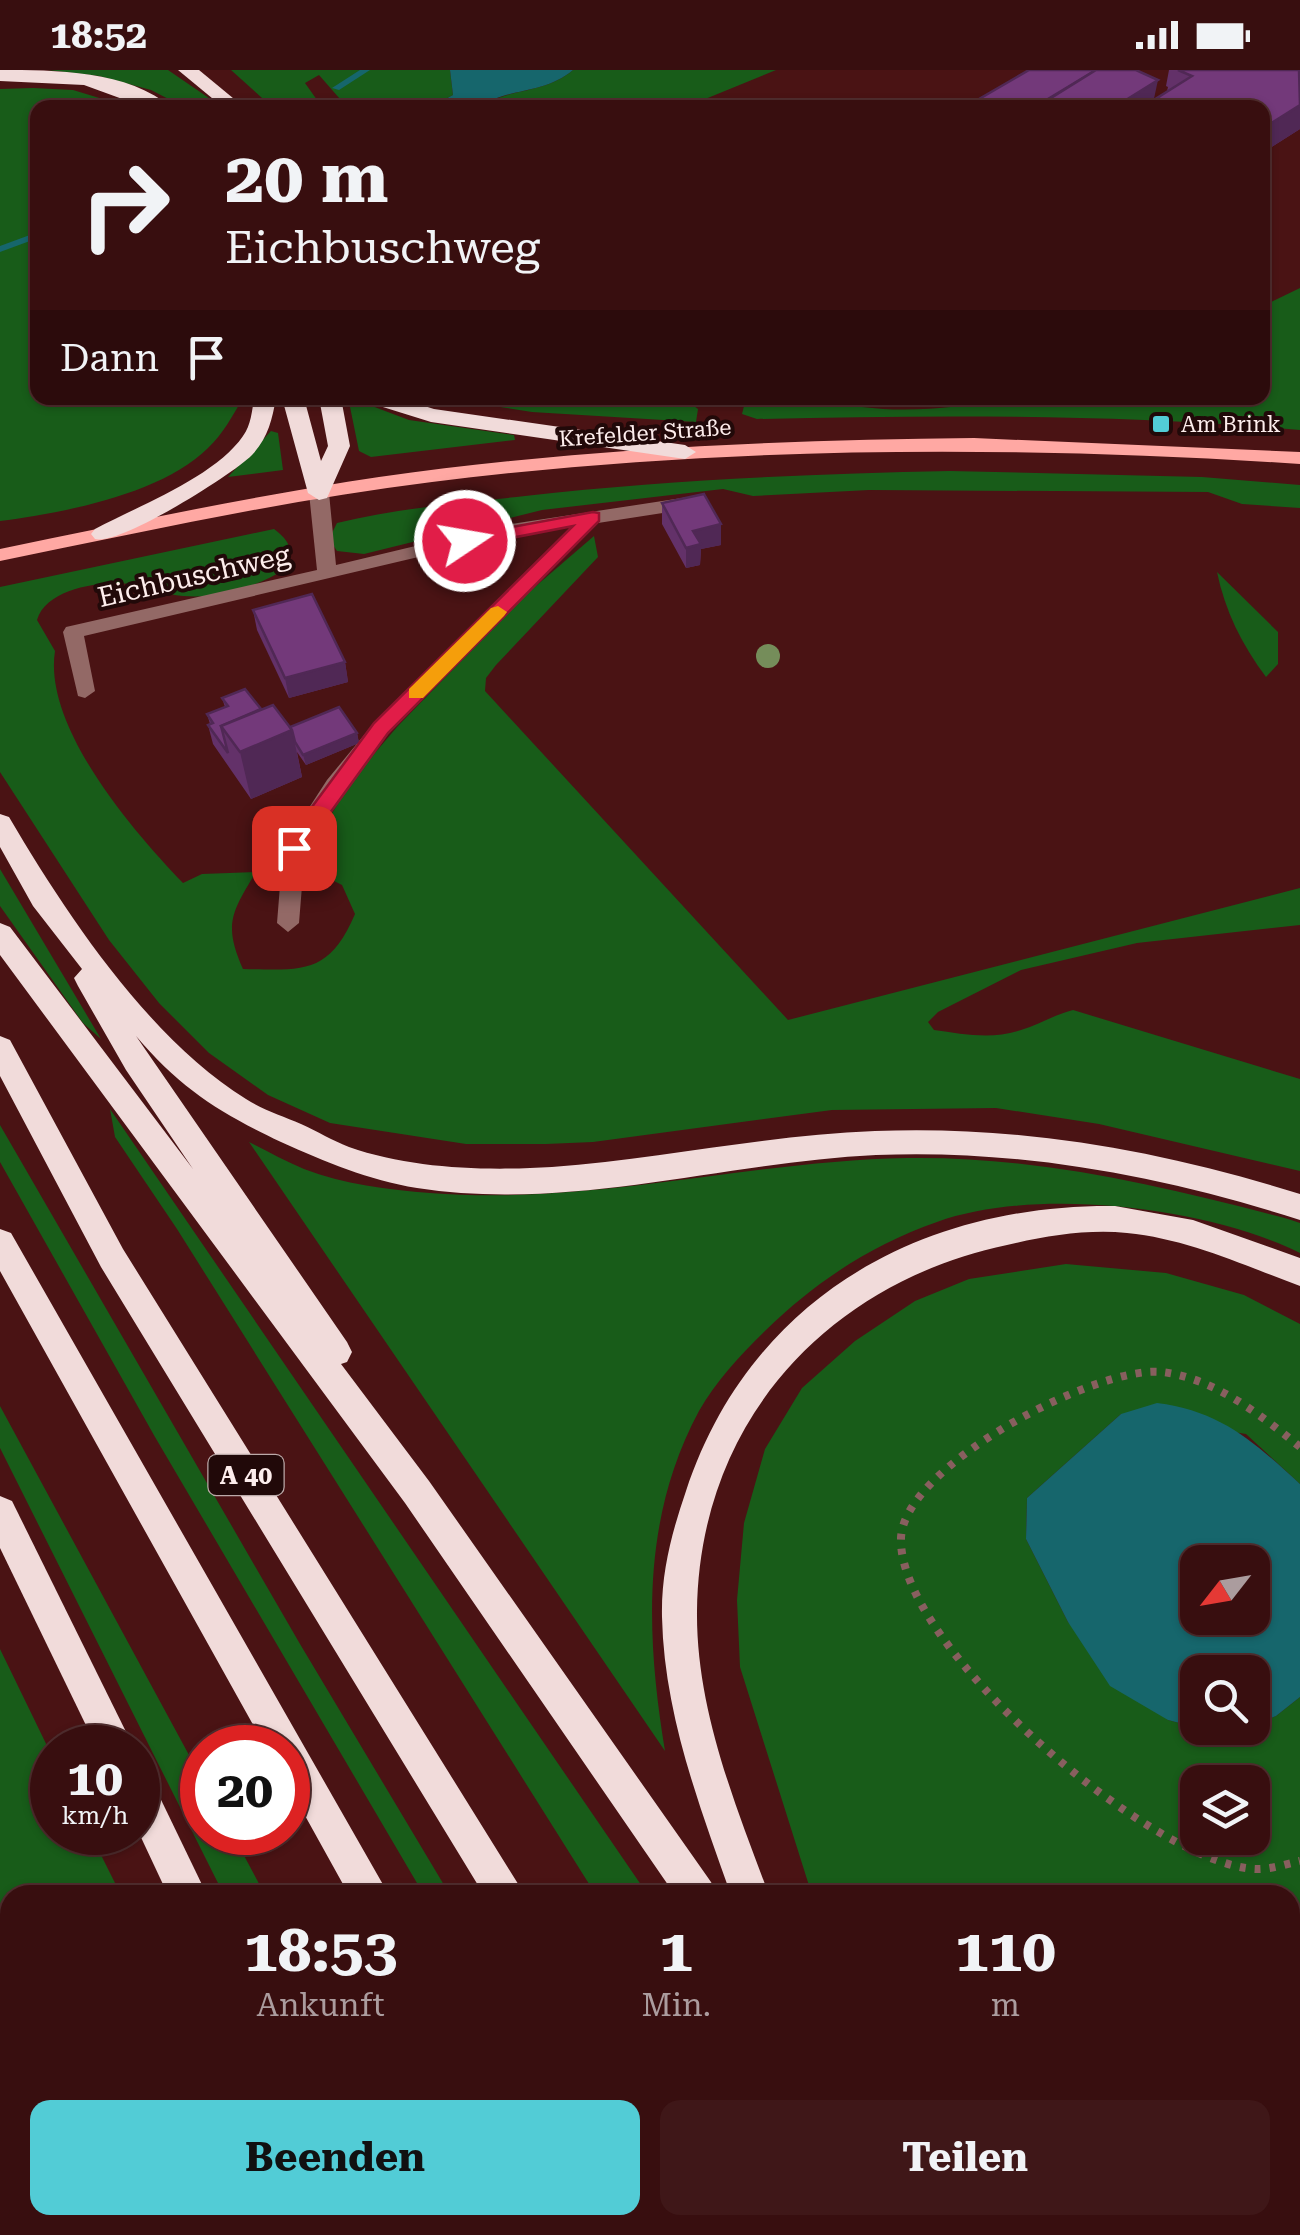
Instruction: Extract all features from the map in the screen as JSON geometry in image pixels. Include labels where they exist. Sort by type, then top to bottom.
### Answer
[{"type":"highway","points":[[187,70],[226,100]]},
{"type":"highway","points":[[0,75],[94,81],[143,100]]},
{"type":"highway","points":[[103,534],[228,462],[256,435],[264,405]]},
{"type":"highway","points":[[295,405],[319,493]]},
{"type":"highway","points":[[319,493],[340,446],[331,405]]},
{"type":"highway","points":[[400,405],[431,415],[685,452]]},
{"type":"highway","points":[[0,824],[136,1062],[354,1378],[418,1492]]},
{"type":"highway","points":[[34,884],[165,1052],[236,1108],[352,1160],[428,1175],[520,1181],[635,1170],[746,1153],[878,1143],[1036,1148],[1170,1171],[1300,1207]]},
{"type":"highway","points":[[0,934],[418,1492],[691,1885]]},
{"type":"highway","name":"A 40","points":[[0,1048],[112,1258],[500,1885]]},
{"type":"highway","points":[[746,1885],[704,1768],[681,1666],[681,1570],[707,1466],[758,1375],[786,1341],[854,1287],[894,1266],[972,1235],[1054,1223],[1124,1220],[1176,1229],[1227,1242],[1300,1272]]},
{"type":"highway","points":[[0,1242],[273,1725]]},
{"type":"highway","points":[[0,1512],[105,1725]]},
{"type":"highway","points":[[310,1789],[364,1885]]},
{"type":"highway","points":[[160,1837],[183,1885]]},
{"type":"main road","name":"Krefelder Straße","points":[[0,555],[319,493],[433,476],[685,452],[981,443],[1300,458]]},
{"type":"lane","name":"Eichbuschweg","points":[[319,493],[327,574]]},
{"type":"lane","name":"Eichbuschweg","points":[[85,691],[73,632],[499,532],[701,501]]},
{"type":"lane","points":[[288,923],[294,848],[335,786],[381,728],[593,517]]},
{"type":"path","points":[[1300,1447],[1239,1404],[1194,1381],[1150,1371],[1112,1374],[1029,1416],[932,1481],[910,1510],[900,1541],[909,1583],[952,1655],[1087,1784],[1192,1852],[1268,1873],[1300,1861]]},
{"type":"green space","points":[[48,70],[168,70],[212,100],[170,100],[151,90],[99,76]]},
{"type":"green space","points":[[231,70],[450,70],[453,95],[444,100],[340,100],[319,75],[305,83],[317,100],[264,100]]},
{"type":"green space","points":[[573,70],[776,70],[703,100],[494,100],[562,78]]},
{"type":"green space","points":[[0,89],[73,90],[106,100],[30,100],[30,405],[239,405],[213,443],[165,478],[81,507],[0,521]]},
{"type":"green space","points":[[1300,288],[1300,430],[1097,418],[757,419],[742,414],[744,405],[898,409],[968,405],[1270,405],[1270,303]]},
{"type":"green space","points":[[350,405],[369,405],[409,420],[514,435],[515,440],[371,457],[359,451]]},
{"type":"green space","points":[[486,405],[693,405],[698,409],[696,422],[532,412]]},
{"type":"green space","points":[[271,431],[278,433],[283,470],[228,477]]},
{"type":"green space","points":[[950,471],[1202,477],[1300,485],[1300,508],[1242,504],[1208,492],[869,490],[753,496],[723,489],[542,510],[364,554],[337,551],[329,539],[337,523],[360,518],[578,490],[790,476]]},
{"type":"green space","points":[[274,529],[289,546],[286,569],[250,586],[224,594],[197,596],[131,584],[90,586],[52,600],[37,620],[55,651],[55,681],[77,744],[140,836],[183,883],[202,874],[256,872],[233,919],[233,940],[243,969],[312,965],[335,948],[355,914],[342,885],[316,872],[309,852],[351,781],[397,727],[522,598],[594,536],[598,557],[496,665],[486,678],[485,691],[788,1020],[1300,888],[1300,925],[1137,943],[1021,970],[938,1012],[928,1022],[934,1030],[999,1035],[1073,1010],[1300,1079],[1300,1171],[1099,1124],[996,1108],[832,1110],[593,1142],[466,1144],[330,1123],[268,1095],[209,1053],[159,1003],[109,940],[0,772],[0,587]]},
{"type":"green space","points":[[1217,572],[1278,632],[1278,664],[1266,677],[1236,627]]},
{"type":"green space","points":[[0,869],[101,1039],[83,1023],[0,906]]},
{"type":"green space","points":[[110,1109],[641,1885],[590,1885],[177,1229],[115,1137]]},
{"type":"green space","points":[[0,1125],[444,1885],[418,1885],[155,1437],[0,1162]]},
{"type":"green space","points":[[249,1142],[304,1169],[350,1182],[414,1192],[490,1195],[609,1188],[847,1161],[907,1158],[1004,1162],[1099,1175],[1288,1219],[1300,1223],[1300,1253],[1262,1237],[1171,1213],[1071,1204],[1023,1205],[977,1211],[913,1231],[846,1266],[804,1296],[747,1349],[713,1389],[680,1452],[667,1493],[658,1535],[652,1621],[665,1751]]},
{"type":"green space","points":[[1066,1264],[1166,1273],[1244,1295],[1300,1324],[1300,1484],[1246,1434],[1121,1414],[1027,1498],[1026,1539],[1068,1622],[1168,1720],[1180,1723],[1180,1745],[1270,1745],[1270,1719],[1300,1697],[1300,1885],[809,1885],[740,1667],[737,1600],[744,1523],[765,1449],[802,1388],[855,1341],[915,1301],[969,1279]]},
{"type":"green space","points":[[0,1406],[180,1738],[180,1807],[160,1767],[160,1725],[139,1725],[0,1448]]},
{"type":"green space","points":[[0,1649],[37,1725],[30,1725],[30,1855],[101,1855],[116,1885],[0,1885]]},
{"type":"green space","points":[[204,1855],[244,1855],[260,1885],[219,1885]]},
{"type":"water","points":[[450,70],[573,70],[549,84],[493,100],[444,100],[453,95]]},
{"type":"water","points":[[1157,1403],[1200,1413],[1251,1442],[1300,1484],[1300,1697],[1270,1719],[1270,1655],[1180,1655],[1180,1723],[1110,1686],[1068,1622],[1026,1539],[1027,1498],[1121,1414]]},
{"type":"building","points":[[1029,70],[1096,70],[1046,100],[977,100]]},
{"type":"building","points":[[1096,70],[1136,70],[1158,80],[1126,100],[1048,100]]},
{"type":"building","points":[[1178,70],[1299,70],[1300,105],[1270,124],[1270,100],[1157,98],[1192,76]]},
{"type":"building","points":[[704,494],[721,524],[693,531],[701,544],[686,548],[662,503]]},
{"type":"building","points":[[312,594],[345,662],[285,678],[253,610]]},
{"type":"building","points":[[245,689],[261,709],[221,726],[228,753],[208,725],[213,723],[207,714],[228,706],[222,698]]},
{"type":"building","points":[[273,705],[292,730],[240,752],[221,726]]},
{"type":"building","points":[[339,707],[357,733],[303,755],[290,727]]},
{"type":"waterway","points":[[336,88],[366,70]]},
{"type":"waterway","points":[[0,249],[30,238]]},
{"type":"slow traffic","points":[[416,694],[498,612]]},
{"type":"place","name":"Am Brink","points":[[1161,424]]},
{"type":"route","points":[[294,848],[335,786],[381,728],[593,517],[465,541]]}]
